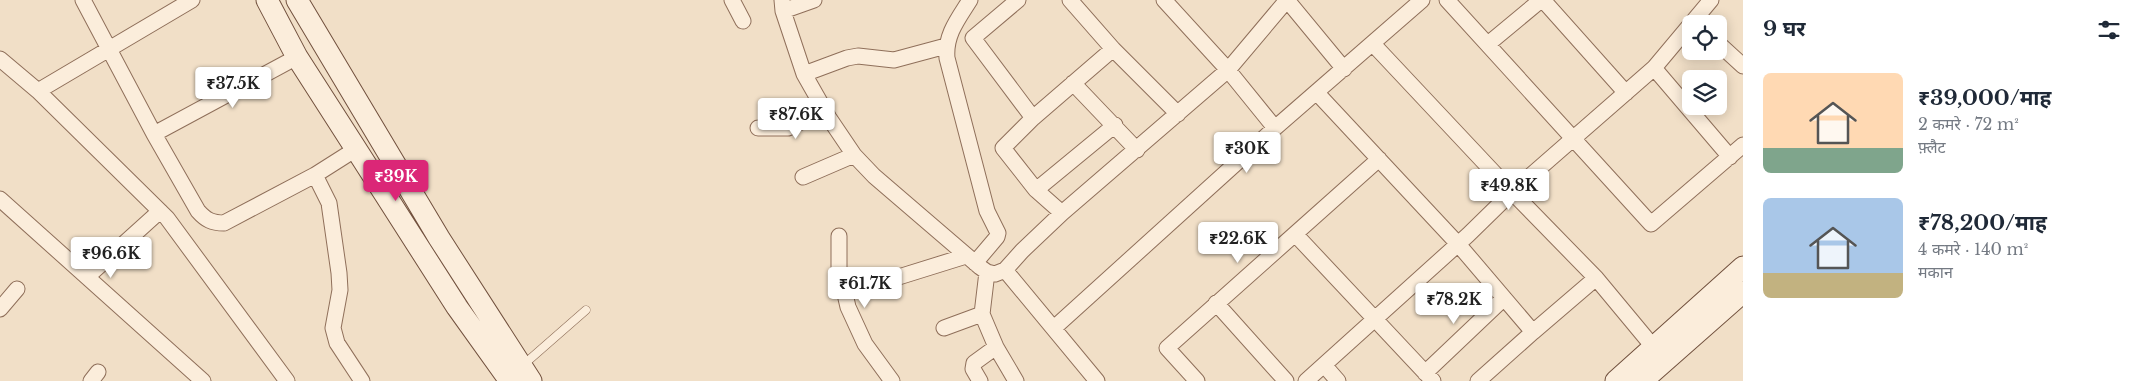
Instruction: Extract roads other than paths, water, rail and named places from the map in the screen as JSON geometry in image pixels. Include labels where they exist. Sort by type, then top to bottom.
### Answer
[{"type":"main road","points":[[268,0],[297,57],[457,307],[520,376]]},
{"type":"main road","points":[[297,0],[520,376]]},
{"type":"main road","points":[[1642,381],[1658,354],[1743,267]]},
{"type":"main road","points":[[1616,381],[1658,354],[1742,293]]},
{"type":"street","points":[[83,0],[108,50],[198,211],[213,223],[224,224],[315,175],[356,149]]},
{"type":"street","points":[[38,91],[192,0]]},
{"type":"street","points":[[732,0],[743,21]]},
{"type":"street","points":[[814,0],[783,5],[804,74],[854,155],[874,176],[976,264],[995,274],[1005,270],[1062,213],[1138,150],[1228,70],[1287,0],[1344,69]]},
{"type":"street","points":[[889,280],[976,264],[997,237],[998,233],[987,211],[947,58],[946,46],[952,28],[970,0]]},
{"type":"street","points":[[1018,0],[973,38],[1033,118]]},
{"type":"street","points":[[1070,0],[1113,49],[1178,114]]},
{"type":"street","points":[[1054,328],[1275,128],[1422,0]]},
{"type":"street","points":[[1447,0],[1651,224],[1743,145]]},
{"type":"street","points":[[1488,44],[1542,0],[1626,93]]},
{"type":"street","points":[[1170,2],[1275,128]]},
{"type":"street","points":[[1699,15],[1706,2]]},
{"type":"street","points":[[1306,381],[1458,244],[1512,192],[1575,139],[1654,68],[1682,37]]},
{"type":"street","points":[[1372,44],[1596,278],[1658,354]]},
{"type":"street","points":[[804,74],[847,58],[858,56],[894,60],[946,46]]},
{"type":"street","points":[[1062,213],[1036,190],[1002,148],[1033,118],[1113,49]]},
{"type":"street","points":[[1727,51],[1743,66]]},
{"type":"street","points":[[154,134],[297,57]]},
{"type":"street","points":[[0,59],[38,91],[160,211],[287,381]]},
{"type":"street","points":[[1654,68],[1730,157]]},
{"type":"street","points":[[1073,84],[1138,150]]},
{"type":"street","points":[[1317,93],[1458,244],[1533,332]]},
{"type":"street","points":[[758,128],[788,128],[825,110]]},
{"type":"street","points":[[1036,190],[1115,125]]},
{"type":"street","points":[[803,177],[854,155]]},
{"type":"street","points":[[1197,381],[1167,348],[1380,159]]},
{"type":"street","points":[[315,175],[329,203],[339,273],[340,290],[333,328],[337,343],[362,381]]},
{"type":"street","points":[[0,199],[202,381]]},
{"type":"street","points":[[86,277],[160,211]]},
{"type":"street","points":[[1295,234],[1429,377],[1504,298]]},
{"type":"street","points":[[839,236],[839,268],[848,307],[865,344],[892,381]]},
{"type":"street","points":[[976,264],[982,314],[996,347],[1016,381]]},
{"type":"street","points":[[1005,270],[1097,381]]},
{"type":"street","points":[[1478,381],[1596,278]]},
{"type":"street","points":[[0,309],[17,289]]},
{"type":"street","points":[[1216,303],[1286,381]]},
{"type":"street","points":[[944,328],[982,314]]},
{"type":"street","points":[[980,381],[973,369],[974,363],[996,347]]},
{"type":"street","points":[[1324,365],[1338,381]]},
{"type":"lane","points":[[520,376],[586,310]]}]
